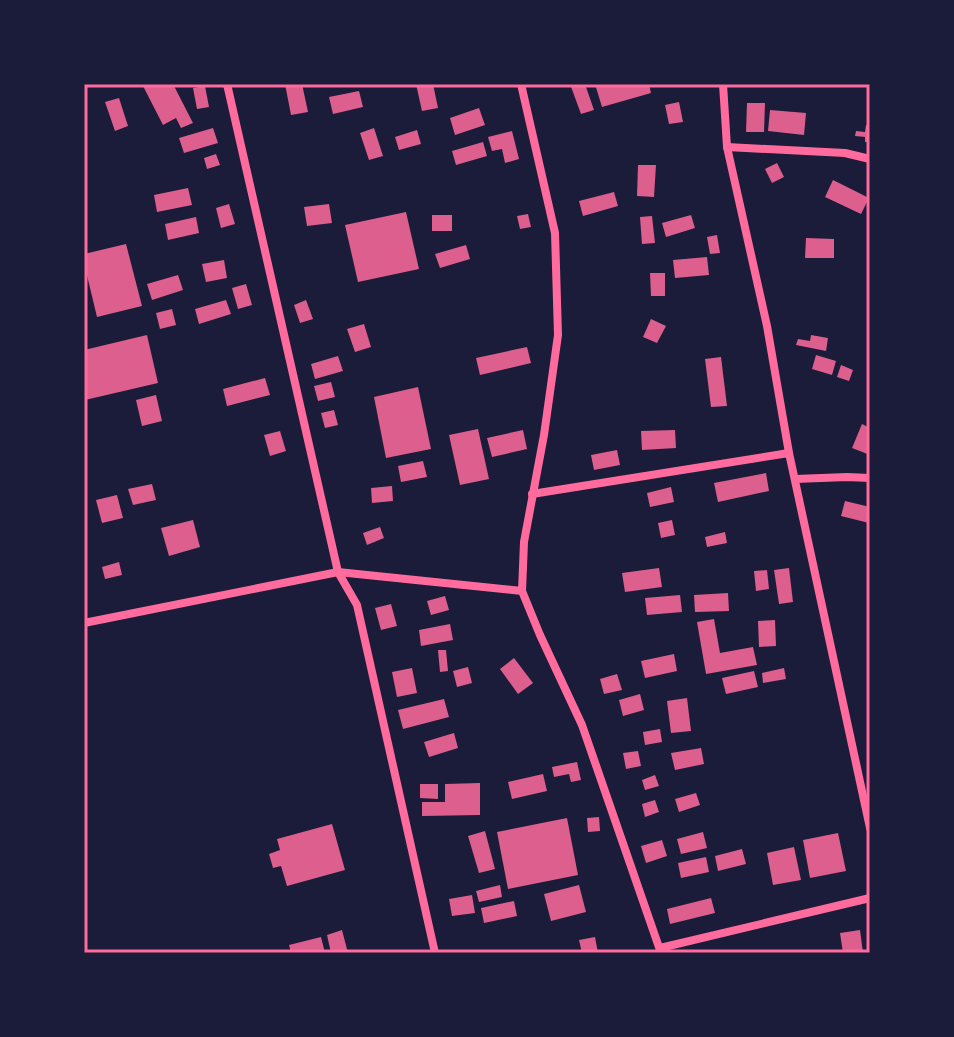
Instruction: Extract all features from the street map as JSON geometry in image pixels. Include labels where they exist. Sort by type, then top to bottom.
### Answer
[{"type":"street","points":[[227,84],[338,572],[357,605],[435,953]]},
{"type":"street","points":[[521,84],[555,233],[558,335],[524,542],[522,591],[582,725],[660,951],[870,898]]},
{"type":"street","points":[[723,84],[727,147],[870,828]]},
{"type":"street","points":[[727,147],[845,153],[870,159]]},
{"type":"street","points":[[532,494],[789,453]]},
{"type":"street","points":[[795,479],[870,478]]},
{"type":"street","points":[[84,621],[338,572],[522,591]]},
{"type":"building","points":[[142,84],[173,84],[193,123],[181,128],[176,118],[163,125]]},
{"type":"building","points":[[285,84],[302,84],[308,112],[291,115]]},
{"type":"building","points":[[416,84],[433,84],[438,108],[422,111]]},
{"type":"building","points":[[570,84],[585,84],[594,110],[581,114]]},
{"type":"building","points":[[595,84],[649,84],[651,93],[602,107]]},
{"type":"building","points":[[205,86],[209,107],[197,109],[193,88]]},
{"type":"building","points":[[359,91],[363,107],[333,114],[329,97]]},
{"type":"building","points":[[119,98],[128,126],[115,131],[105,102]]},
{"type":"building","points":[[679,102],[683,122],[669,124],[665,105]]},
{"type":"building","points":[[747,103],[765,103],[764,132],[746,132]]},
{"type":"building","points":[[479,108],[485,125],[455,135],[450,118]]},
{"type":"building","points":[[770,110],[806,113],[804,135],[768,131]]},
{"type":"building","points":[[866,125],[870,126],[870,142],[865,142],[865,137],[855,136],[856,131],[865,132]]},
{"type":"building","points":[[213,128],[218,143],[184,153],[179,138]]},
{"type":"building","points":[[374,128],[383,156],[369,160],[360,133]]},
{"type":"building","points":[[417,130],[421,144],[399,150],[395,137]]},
{"type":"building","points":[[512,131],[519,159],[505,163],[502,149],[492,151],[488,137]]},
{"type":"building","points":[[483,142],[487,156],[456,165],[452,151]]},
{"type":"building","points":[[216,154],[220,165],[207,169],[204,158]]},
{"type":"building","points":[[777,163],[784,177],[772,183],[765,169]]},
{"type":"building","points":[[638,165],[656,165],[654,197],[637,196]]},
{"type":"building","points":[[833,180],[869,198],[861,214],[825,197]]},
{"type":"building","points":[[188,188],[192,205],[157,212],[154,195]]},
{"type":"building","points":[[614,192],[618,206],[583,216],[579,201]]},
{"type":"building","points":[[229,204],[235,224],[221,228],[216,208]]},
{"type":"building","points":[[329,204],[332,223],[307,226],[304,207]]},
{"type":"building","points":[[406,212],[419,269],[358,282],[345,225]]},
{"type":"building","points":[[528,214],[531,227],[520,229],[517,216]]},
{"type":"building","points":[[432,215],[452,215],[452,231],[432,231]]},
{"type":"building","points":[[691,215],[695,228],[666,237],[662,223]]},
{"type":"building","points":[[652,216],[655,243],[642,244],[640,217]]},
{"type":"building","points":[[196,217],[199,233],[168,240],[165,224]]},
{"type":"building","points":[[717,235],[720,253],[710,254],[707,237]]},
{"type":"building","points":[[806,238],[834,239],[834,258],[805,258]]},
{"type":"building","points":[[126,244],[142,306],[97,317],[84,254]]},
{"type":"building","points":[[466,245],[470,259],[440,268],[435,254]]},
{"type":"building","points":[[707,257],[709,275],[675,278],[673,260]]},
{"type":"building","points":[[224,260],[227,278],[206,282],[202,264]]},
{"type":"building","points":[[650,273],[665,273],[665,296],[651,296]]},
{"type":"building","points":[[178,275],[183,290],[152,300],[147,284]]},
{"type":"building","points":[[246,284],[252,305],[238,309],[232,288]]},
{"type":"building","points":[[226,300],[231,314],[199,324],[195,309]]},
{"type":"building","points":[[306,300],[313,319],[300,323],[294,305]]},
{"type":"building","points":[[172,309],[176,325],[160,329],[156,313]]},
{"type":"building","points":[[651,319],[666,326],[657,343],[643,337]]},
{"type":"building","points":[[364,324],[371,347],[355,352],[347,329]]},
{"type":"building","points":[[147,335],[158,383],[85,400],[84,350]]},
{"type":"building","points":[[811,335],[828,338],[826,351],[796,345],[798,339],[810,341]]},
{"type":"building","points":[[527,347],[531,363],[480,375],[476,358]]},
{"type":"building","points":[[816,355],[836,361],[832,375],[812,369]]},
{"type":"building","points":[[338,356],[343,371],[315,379],[311,364]]},
{"type":"building","points":[[721,357],[727,406],[711,407],[705,359]]},
{"type":"building","points":[[841,365],[853,370],[849,381],[837,377]]},
{"type":"building","points":[[265,378],[270,395],[227,406],[223,389]]},
{"type":"building","points":[[331,382],[335,397],[318,401],[314,386]]},
{"type":"building","points":[[418,387],[431,449],[386,458],[374,397]]},
{"type":"building","points":[[156,395],[162,421],[142,426],[136,400]]},
{"type":"building","points":[[334,410],[338,425],[325,428],[321,413]]},
{"type":"building","points":[[862,424],[870,428],[870,455],[852,448]]},
{"type":"building","points":[[478,429],[489,479],[460,485],[449,435]]},
{"type":"building","points":[[523,430],[527,449],[492,457],[487,438]]},
{"type":"building","points":[[675,430],[676,448],[642,450],[641,431]]},
{"type":"building","points":[[280,431],[286,451],[270,456],[264,435]]},
{"type":"building","points":[[617,450],[620,465],[594,470],[591,455]]},
{"type":"building","points":[[423,461],[427,477],[401,482],[398,466]]},
{"type":"building","points":[[766,473],[769,491],[718,502],[714,483]]},
{"type":"building","points":[[152,484],[156,500],[133,505],[128,489]]},
{"type":"building","points":[[392,486],[393,501],[372,503],[371,488]]},
{"type":"building","points":[[671,487],[674,502],[650,507],[647,493]]},
{"type":"building","points":[[117,495],[123,518],[102,523],[96,500]]},
{"type":"building","points":[[845,501],[870,507],[869,523],[841,516]]},
{"type":"building","points":[[193,520],[200,547],[169,556],[161,528]]},
{"type":"building","points":[[672,520],[675,535],[661,538],[658,523]]},
{"type":"building","points":[[380,527],[384,538],[367,545],[363,533]]},
{"type":"building","points":[[725,532],[727,543],[707,547],[705,537]]},
{"type":"building","points":[[119,562],[122,575],[105,579],[102,567]]},
{"type":"building","points":[[659,568],[662,587],[625,592],[622,573]]},
{"type":"building","points":[[789,568],[793,602],[779,604],[774,570]]},
{"type":"building","points":[[767,570],[769,589],[756,591],[754,571]]},
{"type":"building","points":[[728,593],[729,611],[695,612],[694,595]]},
{"type":"building","points":[[680,595],[682,612],[647,615],[645,598]]},
{"type":"building","points":[[445,596],[449,610],[431,615],[427,601]]},
{"type":"building","points":[[391,604],[397,626],[381,630],[375,608]]},
{"type":"building","points":[[714,619],[720,653],[753,647],[757,665],[706,674],[697,622]]},
{"type":"building","points":[[775,620],[776,646],[759,647],[758,621]]},
{"type":"building","points":[[450,624],[453,640],[421,646],[419,630]]},
{"type":"building","points":[[438,650],[446,650],[448,671],[440,672]]},
{"type":"building","points":[[674,654],[677,671],[645,678],[641,661]]},
{"type":"building","points":[[514,658],[533,683],[518,694],[500,669]]},
{"type":"building","points":[[468,667],[472,683],[457,687],[453,671]]},
{"type":"building","points":[[412,668],[417,693],[397,697],[392,672]]},
{"type":"building","points":[[784,668],[786,679],[763,683],[762,673]]},
{"type":"building","points":[[754,671],[758,687],[726,694],[722,678]]},
{"type":"building","points":[[617,674],[622,690],[604,694],[600,679]]},
{"type":"building","points":[[640,694],[644,710],[623,716],[619,700]]},
{"type":"building","points":[[687,698],[691,731],[671,733],[667,701]]},
{"type":"building","points":[[444,699],[449,717],[403,729],[398,710]]},
{"type":"building","points":[[660,729],[662,742],[645,745],[643,732]]},
{"type":"building","points":[[454,733],[458,748],[429,757],[424,742]]},
{"type":"building","points":[[701,748],[704,764],[675,770],[671,753]]},
{"type":"building","points":[[638,751],[641,766],[626,769],[623,753]]},
{"type":"building","points":[[577,762],[581,780],[571,782],[569,774],[554,777],[552,767]]},
{"type":"building","points":[[543,774],[547,791],[512,799],[508,782]]},
{"type":"building","points":[[655,775],[659,786],[645,790],[642,780]]},
{"type":"building","points":[[480,783],[480,815],[422,816],[422,802],[445,802],[445,784]]},
{"type":"building","points":[[420,784],[438,784],[438,799],[420,798]]},
{"type":"building","points":[[696,793],[700,805],[679,812],[675,799]]},
{"type":"building","points":[[655,800],[659,812],[645,817],[642,804]]},
{"type":"building","points":[[599,817],[600,831],[588,832],[587,818]]},
{"type":"building","points":[[567,818],[578,875],[508,889],[497,832]]},
{"type":"building","points":[[332,824],[345,870],[287,886],[281,866],[273,868],[269,854],[280,850],[277,839]]},
{"type":"building","points":[[485,831],[495,869],[479,873],[468,836]]},
{"type":"building","points":[[703,832],[707,848],[681,854],[677,839]]},
{"type":"building","points":[[838,833],[846,871],[810,878],[803,840]]},
{"type":"building","points":[[662,840],[667,856],[646,863],[641,846]]},
{"type":"building","points":[[794,847],[801,880],[773,885],[767,853]]},
{"type":"building","points":[[742,849],[746,864],[718,871],[715,856]]},
{"type":"building","points":[[706,857],[709,872],[681,878],[678,863]]},
{"type":"building","points":[[500,885],[502,897],[479,902],[476,891]]},
{"type":"building","points":[[579,885],[586,912],[551,921],[544,894]]},
{"type":"building","points":[[472,895],[475,913],[452,916],[449,899]]},
{"type":"building","points":[[711,898],[715,913],[670,924],[667,909]]},
{"type":"building","points":[[514,901],[517,916],[484,923],[481,908]]},
{"type":"building","points":[[342,930],[348,953],[331,953],[327,935]]},
{"type":"building","points":[[860,930],[863,953],[843,953],[840,933]]},
{"type":"building","points":[[321,937],[325,953],[291,953],[289,945]]},
{"type":"building","points":[[595,937],[598,953],[582,953],[579,940]]}]
